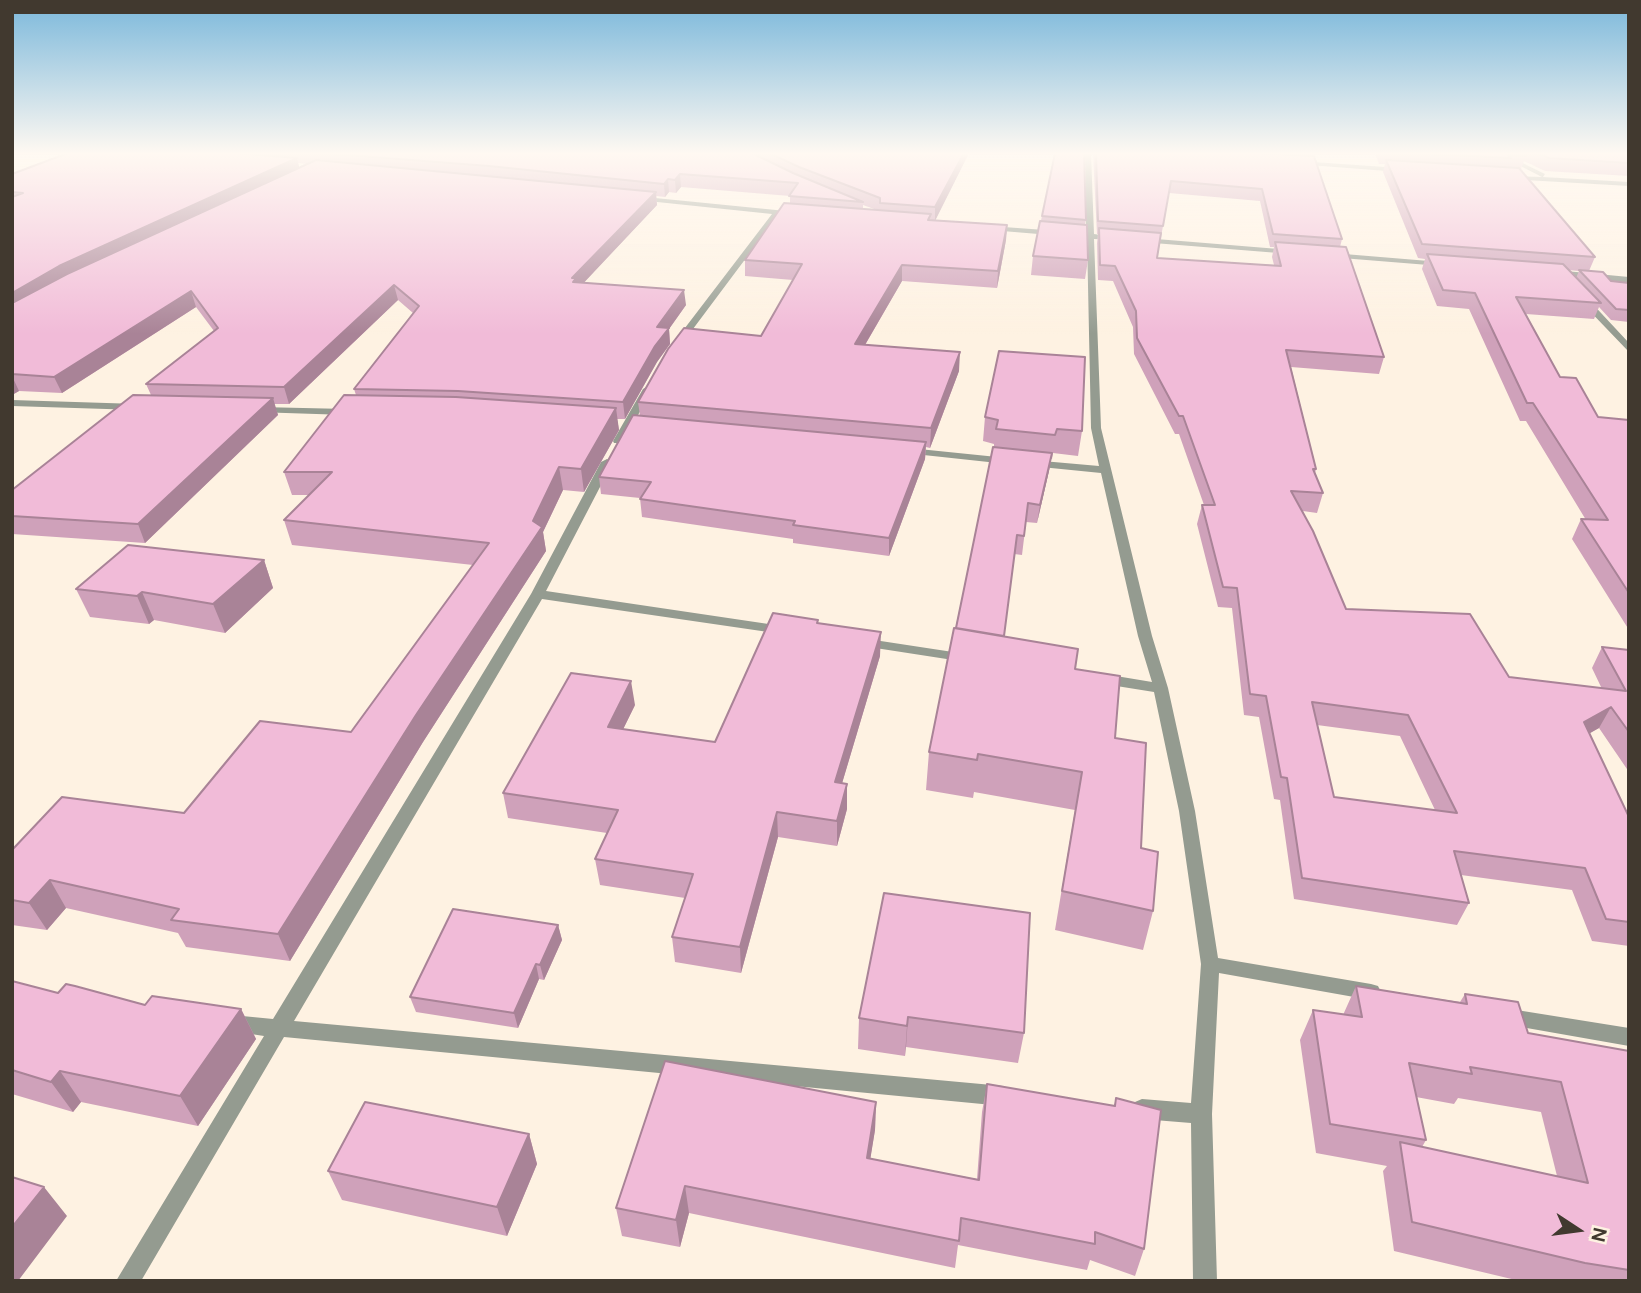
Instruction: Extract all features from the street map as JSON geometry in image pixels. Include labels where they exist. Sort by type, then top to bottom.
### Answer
[{"type":"street","points":[[670,354],[776,213]]},
{"type":"street","points":[[785,213],[802,214]]},
{"type":"street","points":[[1091,213],[1096,428],[1145,636],[1161,688],[1187,811],[1210,964],[1201,1114],[1205,1281]]},
{"type":"street","points":[[984,227],[1299,253]]},
{"type":"street","points":[[1326,255],[1450,265]]},
{"type":"street","points":[[1546,273],[1629,280]]},
{"type":"street","points":[[1560,274],[1569,283]]},
{"type":"street","points":[[1577,293],[1629,349]]},
{"type":"street","points":[[128,1281],[538,593],[655,377]]},
{"type":"street","points":[[12,403],[152,407]]},
{"type":"street","points":[[247,410],[354,412]]},
{"type":"street","points":[[901,451],[1106,470]]},
{"type":"street","points":[[538,593],[795,632]]},
{"type":"street","points":[[849,640],[985,661]]},
{"type":"street","points":[[1093,677],[1161,688]]},
{"type":"street","points":[[1210,964],[1386,995]]},
{"type":"street","points":[[1480,1011],[1629,1037]]},
{"type":"street","points":[[211,1021],[277,1030],[1022,1098]]},
{"type":"street","points":[[1119,1107],[1201,1114]]},
{"type":"building","points":[[12,213],[175,213],[59,266],[12,293]]},
{"type":"building","points":[[199,213],[635,213],[572,278],[576,278],[573,282],[684,290],[657,327],[669,328],[655,346],[623,402],[458,391],[354,389],[419,306],[394,285],[284,387],[146,384],[218,328],[191,291],[54,377],[12,374],[12,303],[67,274]]},
{"type":"building","points":[[777,213],[922,213],[931,214],[928,220],[1007,225],[998,271],[902,265],[855,344],[960,352],[931,428],[638,402],[668,349],[684,328],[761,336],[802,264],[745,260]]},
{"type":"building","points":[[1043,213],[1086,213],[1086,220],[1042,216]]},
{"type":"building","points":[[1098,213],[1165,213],[1163,226],[1098,221]]},
{"type":"building","points":[[1268,213],[1333,213],[1342,239],[1273,234]]},
{"type":"building","points":[[1409,213],[1558,213],[1595,257],[1422,244]]},
{"type":"building","points":[[1040,221],[1087,225],[1088,260],[1033,256]]},
{"type":"building","points":[[1099,228],[1161,233],[1157,258],[1281,266],[1275,242],[1346,247],[1384,357],[1286,350],[1316,469],[1313,469],[1323,493],[1291,491],[1313,531],[1346,609],[1470,614],[1509,677],[1626,691],[1602,647],[1629,650],[1629,732],[1611,707],[1584,722],[1629,817],[1629,922],[1606,919],[1585,868],[1454,851],[1469,903],[1302,878],[1287,778],[1281,777],[1266,696],[1250,694],[1237,588],[1223,587],[1202,505],[1215,505],[1183,416],[1179,416],[1137,338],[1136,311],[1115,266],[1100,265]],"holes":[[[1312,702],[1408,715],[1457,813],[1334,797]]]},
{"type":"building","points":[[1427,254],[1563,264],[1601,303],[1516,297],[1560,377],[1576,378],[1598,417],[1629,420],[1629,593],[1581,519],[1608,520],[1533,403],[1527,403],[1475,293],[1443,290]]},
{"type":"building","points":[[1579,270],[1603,272],[1611,281],[1629,283],[1629,310],[1616,309]]},
{"type":"building","points":[[999,351],[1085,357],[1082,431],[1057,429],[1055,435],[996,429],[998,420],[985,417]]},
{"type":"building","points":[[133,395],[273,398],[138,524],[12,516],[12,490]]},
{"type":"building","points":[[344,395],[456,397],[616,408],[581,469],[559,467],[533,521],[542,527],[416,715],[278,934],[171,920],[179,909],[50,880],[29,903],[12,900],[12,850],[62,797],[184,813],[260,721],[351,732],[489,543],[284,520],[332,472],[284,472]]},
{"type":"building","points":[[633,415],[926,442],[889,538],[793,525],[795,521],[640,499],[651,482],[599,477]]},
{"type":"building","points":[[993,447],[1052,453],[1040,505],[1028,503],[1024,536],[1017,535],[1004,636],[956,628]]},
{"type":"building","points":[[128,545],[264,560],[213,604],[142,592],[137,596],[76,589]]},
{"type":"building","points":[[773,613],[818,620],[817,623],[881,632],[835,782],[847,784],[837,821],[777,812],[740,947],[672,937],[693,874],[595,859],[618,810],[503,793],[571,673],[631,681],[608,727],[715,742]]},
{"type":"building","points":[[954,628],[1078,649],[1075,669],[1120,676],[1115,738],[1146,743],[1141,848],[1158,852],[1153,911],[1062,891],[1082,772],[978,754],[977,760],[929,752]]},
{"type":"building","points":[[884,893],[1030,913],[1024,1033],[908,1017],[907,1026],[859,1018]]},
{"type":"building","points":[[453,909],[558,925],[540,965],[536,964],[514,1013],[410,997]]},
{"type":"building","points":[[12,981],[58,993],[66,984],[145,1005],[152,996],[241,1009],[180,1096],[60,1071],[51,1082],[12,1070]]},
{"type":"building","points":[[1356,986],[1467,1004],[1465,994],[1518,1002],[1528,1033],[1629,1051],[1629,1270],[1585,1263],[1412,1222],[1400,1142],[1588,1183],[1561,1082],[1470,1067],[1472,1074],[1409,1063],[1426,1140],[1330,1124],[1313,1010],[1362,1017]]},
{"type":"building","points":[[665,1061],[876,1102],[867,1158],[979,1180],[987,1084],[1115,1106],[1116,1098],[1161,1110],[1144,1249],[1095,1232],[1095,1244],[961,1218],[959,1241],[685,1186],[676,1220],[616,1208]]},
{"type":"building","points":[[365,1102],[529,1134],[497,1207],[328,1171]]},
{"type":"building","points":[[12,1177],[44,1187],[12,1227]]}]
